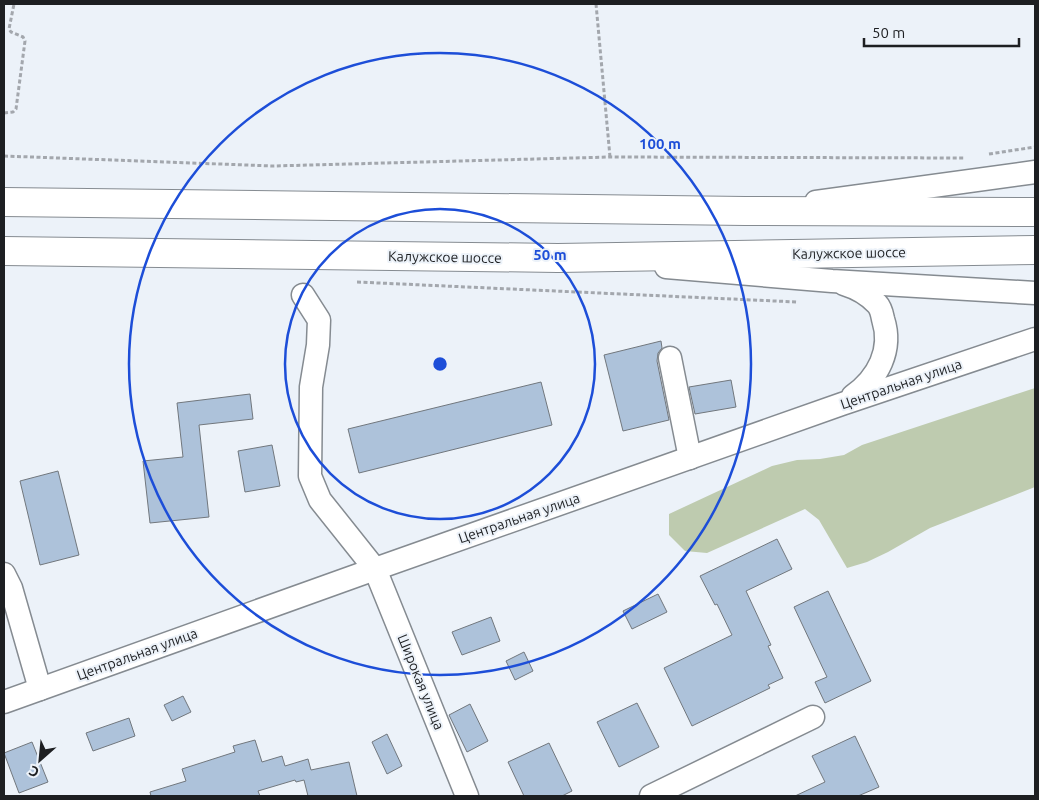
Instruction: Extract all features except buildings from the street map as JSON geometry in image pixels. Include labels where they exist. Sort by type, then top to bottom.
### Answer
[{"type":"highway","points":[[4,202],[745,211],[1035,212]]},
{"type":"highway","name":"Калужское шоссе","points":[[4,251],[558,258],[1035,250]]},
{"type":"street","points":[[745,211],[1035,172]]},
{"type":"street","points":[[558,258],[832,281],[1035,293]]},
{"type":"street","points":[[832,281],[859,289],[879,305],[886,328],[886,351],[875,376],[863,389],[842,404]]},
{"type":"street","name":"Широкая улица","points":[[303,295],[319,320],[318,345],[311,388],[310,476],[320,500],[375,569],[466,796]]},
{"type":"street","name":"Центральная улица","points":[[4,702],[842,404],[1035,339]]},
{"type":"street","points":[[670,358],[690,458]]},
{"type":"street","points":[[491,528],[587,487]]},
{"type":"street","points":[[4,574],[11,588],[40,688]]},
{"type":"street","points":[[652,796],[813,717]]},
{"type":"path","points":[[4,113],[13,112],[16,109],[25,41],[23,36],[11,32],[9,29],[14,4]]},
{"type":"path","points":[[596,4],[610,157]]},
{"type":"path","points":[[987,155],[1035,147]]},
{"type":"path","points":[[4,156],[273,166],[610,157],[968,158]]},
{"type":"path","points":[[355,282],[800,302]]},
{"type":"green space","points":[[1035,388],[1035,487],[930,528],[867,562],[847,568],[819,520],[805,509],[707,553],[685,551],[669,535],[669,514],[772,466],[797,460],[844,455],[862,445]]}]
